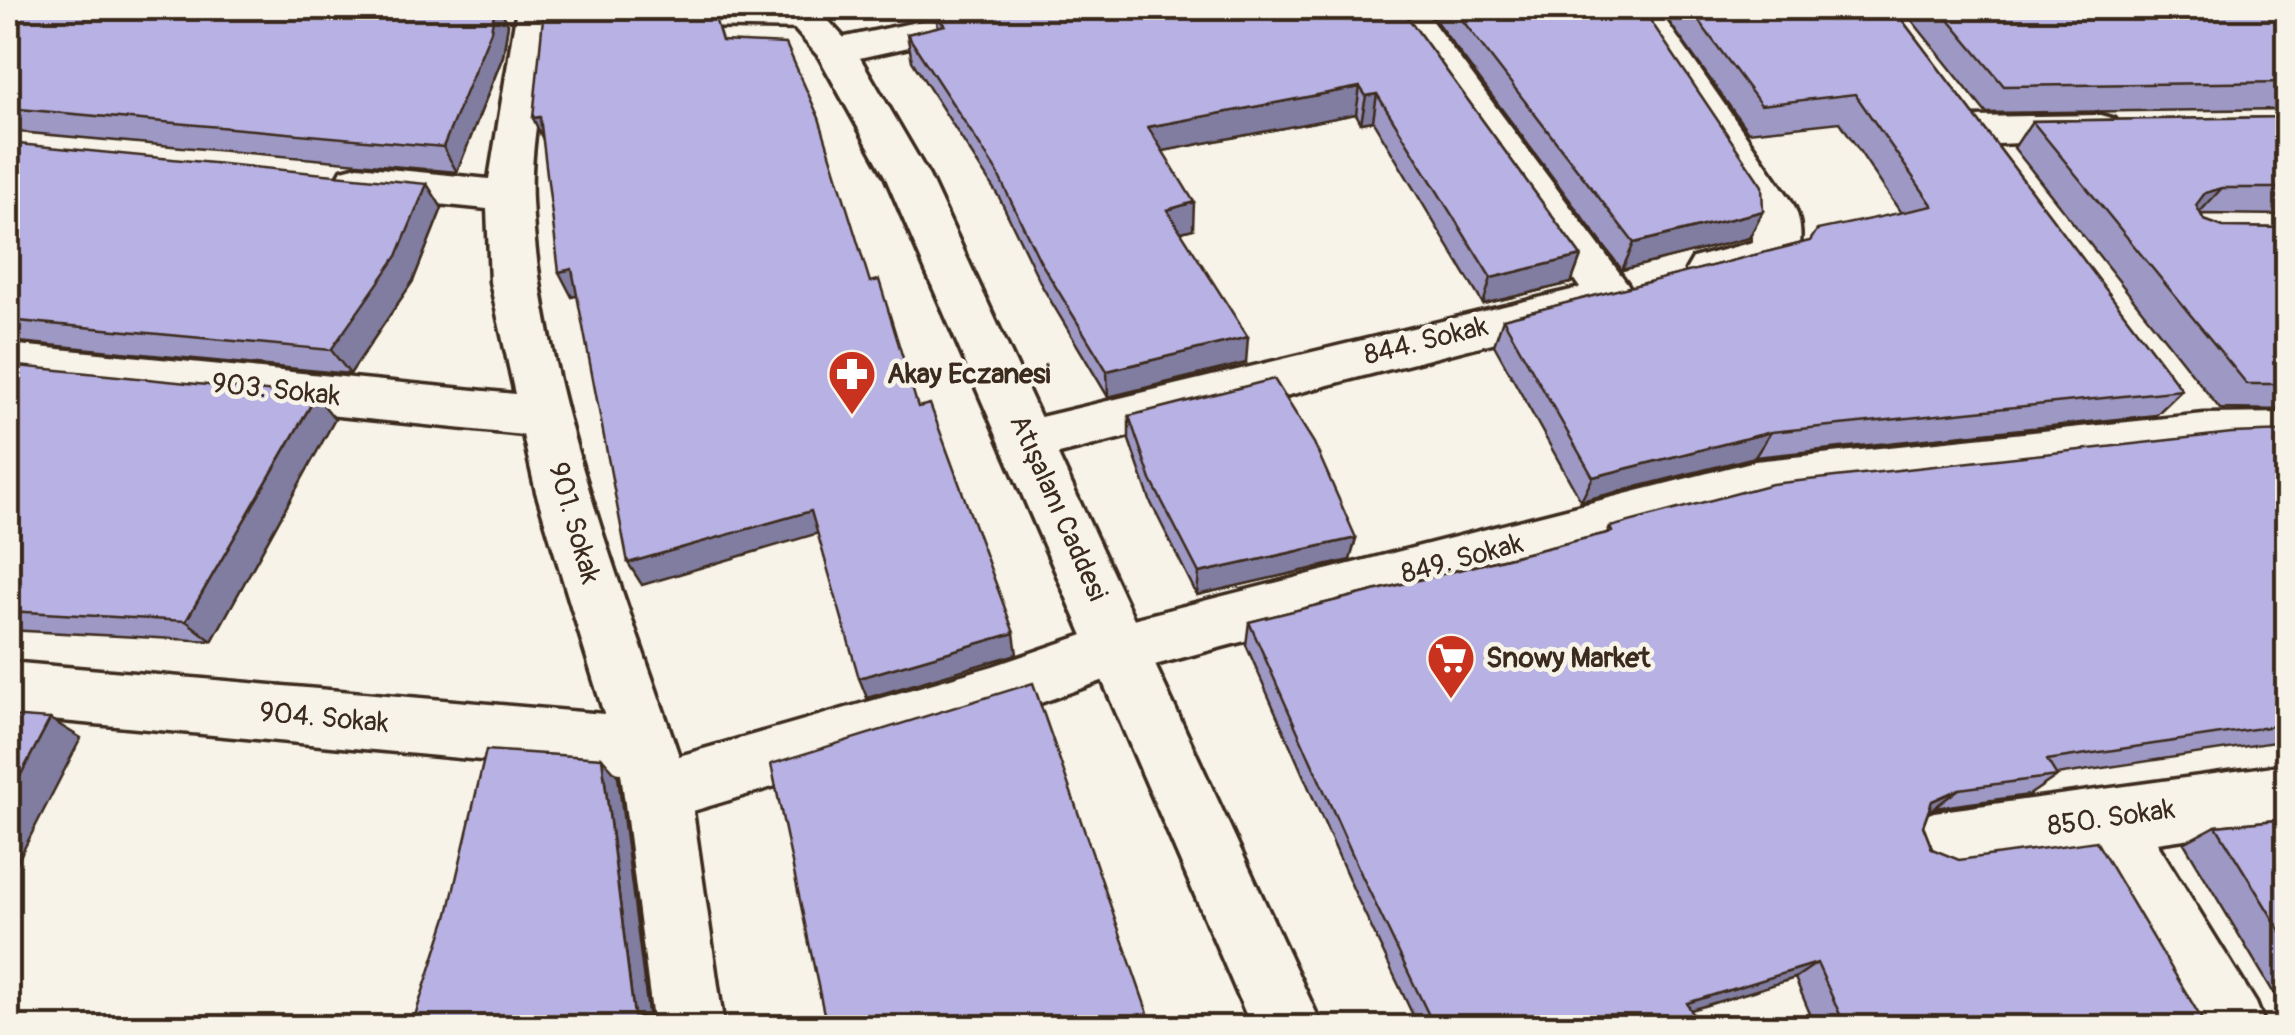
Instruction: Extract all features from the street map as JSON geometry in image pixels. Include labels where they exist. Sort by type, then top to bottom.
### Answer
[{"type":"street","points":[[812,25],[1037,8]]},
{"type":"street","points":[[1402,8],[1641,287]]},
{"type":"street","name":"844. Sokak","points":[[1028,441],[1777,252],[1775,211],[1638,8]]},
{"type":"street","name":"901. Sokak","points":[[689,1028],[650,769],[562,492],[514,282],[509,196],[553,12],[812,25]]},
{"type":"street","name":"Atışalanı Caddesi","points":[[812,25],[907,176],[1288,1028]]},
{"type":"street","points":[[2008,177],[1961,116],[2150,128]]},
{"type":"street","points":[[316,177],[509,196]]},
{"type":"street","name":"903. Sokak","points":[[8,363],[544,417]]},
{"type":"street","points":[[2170,389],[2204,434]]},
{"type":"street","name":"849. Sokak","points":[[650,769],[993,693],[1121,648],[1755,483],[2204,434],[2288,433]]},
{"type":"street","name":"904. Sokak","points":[[8,689],[650,769]]},
{"type":"street","name":"850. Sokak","points":[[1934,843],[2288,794]]},
{"type":"street","points":[[2106,818],[2232,1028]]},
{"type":"building","points":[[8,8],[495,8],[491,31],[443,147],[8,108]]},
{"type":"building","points":[[544,8],[712,8],[722,41],[786,44],[819,118],[870,282],[879,280],[918,407],[930,404],[1014,633],[859,678],[811,511],[628,563],[572,269],[559,272],[540,117],[533,118]]},
{"type":"building","points":[[980,8],[1401,8],[1581,256],[1491,278],[1377,94],[1366,96],[1360,87],[1148,127],[1194,202],[1167,210],[1248,337],[1107,371],[1040,261],[996,170],[907,34],[945,25],[936,17]]},
{"type":"building","points":[[1453,8],[1642,8],[1762,186],[1763,211],[1634,243]]},
{"type":"building","points":[[1689,8],[1893,8],[2182,390],[1771,432],[1593,477],[1503,319],[1810,241],[1817,230],[1933,206],[1855,94],[1761,105]]},
{"type":"building","points":[[1939,8],[2288,8],[2288,82],[2004,86]]},
{"type":"building","points":[[2288,117],[2288,188],[2222,188],[2205,193],[2196,205],[2204,220],[2223,227],[2288,228],[2288,384],[2247,384],[2032,121]]},
{"type":"building","points":[[8,143],[427,184],[397,256],[331,350],[8,320]]},
{"type":"building","points":[[8,365],[316,396],[186,621],[8,611]]},
{"type":"building","points":[[1274,379],[1314,443],[1356,538],[1199,573],[1151,480],[1129,416]]},
{"type":"building","points":[[2288,431],[2288,724],[2047,760],[2057,776],[1959,789],[1932,801],[1923,826],[1932,849],[1959,860],[2096,841],[2207,1028],[1846,1028],[1817,963],[1687,1003],[1700,1028],[1435,1028],[1362,876],[1249,622],[1612,532],[1610,527],[1772,484],[2232,433]]},
{"type":"building","points":[[1033,683],[1153,1028],[827,1028],[771,764]]},
{"type":"building","points":[[8,716],[50,719],[8,799]]},
{"type":"building","points":[[486,750],[602,758],[634,1016],[661,1019],[662,1028],[411,1028],[448,914]]},
{"type":"building","points":[[2288,819],[2288,943],[2216,826]]},
{"type":"place","name":"Akay Eczanesi","points":[[852,416]]},
{"type":"place","name":"Snowy Market","points":[[1451,700]]}]
